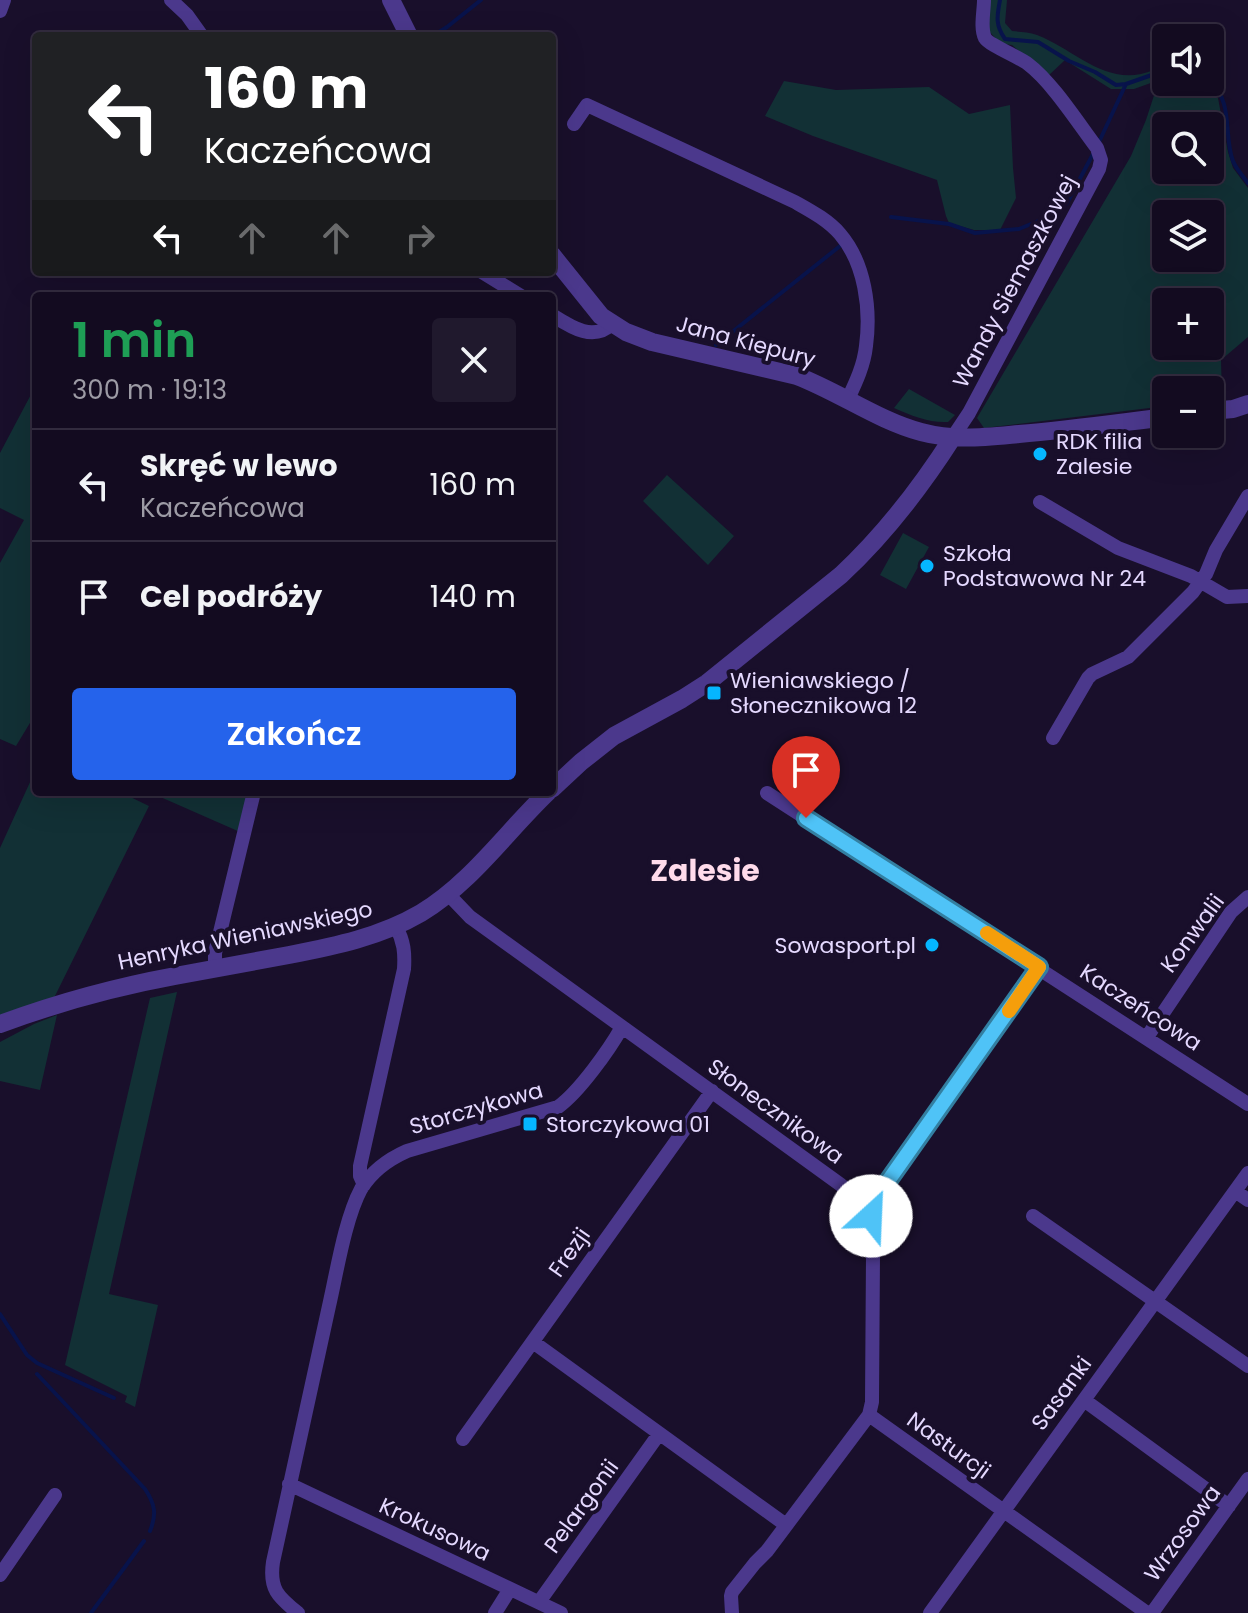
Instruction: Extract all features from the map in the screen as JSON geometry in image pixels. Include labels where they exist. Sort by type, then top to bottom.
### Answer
[{"type":"street","points":[[0,11],[4,0]]},
{"type":"street","points":[[171,0],[199,32]]},
{"type":"street","points":[[391,0],[407,32]]},
{"type":"street","name":"Wandy Siemaszkowej","points":[[953,437],[1011,335],[1101,160],[1097,148],[1039,73],[988,42],[983,28],[984,0]]},
{"type":"street","points":[[574,124],[587,105],[813,212],[838,232],[851,248],[862,280],[867,324],[866,348],[848,399]]},
{"type":"street","name":"Jana Kiepury","points":[[556,260],[601,316],[626,332],[652,342],[797,376],[893,422],[917,431],[953,437]]},
{"type":"street","points":[[556,317],[579,330],[594,333],[605,331],[612,324]]},
{"type":"street","points":[[953,437],[980,438],[1152,419]]},
{"type":"street","name":"Henryka Wieniawskiego","points":[[556,785],[614,736],[707,683],[841,575],[910,498],[953,437]]},
{"type":"street","points":[[1053,738],[1088,678],[1128,657],[1193,592],[1248,496]]},
{"type":"street","points":[[1040,502],[1105,543],[1178,571],[1227,597],[1248,596]]},
{"type":"street","name":"Kaczeńcowa","points":[[767,793],[1248,1104]]},
{"type":"street","points":[[215,969],[215,953],[253,796]]},
{"type":"street","name":"Henryka Wieniawskiego","points":[[0,1024],[114,987],[323,948],[396,927],[448,894],[544,796]]},
{"type":"street","name":"Słonecznikowa","points":[[448,894],[467,915],[869,1208]]},
{"type":"street","name":"Konwalii","points":[[1147,1037],[1231,912],[1248,897]]},
{"type":"street","name":"Storczykowa","points":[[364,1185],[360,1166],[404,969],[405,954],[396,927]]},
{"type":"street","points":[[732,1613],[732,1592],[869,1415],[872,1402],[873,1255],[869,1208],[1039,967]]},
{"type":"street","name":"Storczykowa","points":[[298,1613],[276,1593],[271,1574],[340,1257],[354,1204],[364,1185],[376,1170],[396,1155],[558,1107],[573,1094],[622,1027]]},
{"type":"street","name":"Frezji","points":[[463,1439],[712,1091]]},
{"type":"street","name":"Sasanki","points":[[930,1613],[1248,1173]]},
{"type":"street","points":[[1235,1191],[1248,1200]]},
{"type":"street","points":[[1033,1216],[1248,1366]]},
{"type":"street","points":[[533,1342],[786,1525]]},
{"type":"street","points":[[1084,1400],[1229,1506]]},
{"type":"street","name":"Nasturcji","points":[[869,1415],[1004,1511]]},
{"type":"street","name":"Pelargonii","points":[[539,1602],[659,1434]]},
{"type":"street","name":"Wrzosowa","points":[[1149,1613],[1248,1479]]},
{"type":"street","name":"Krokusowa","points":[[289,1484],[561,1613]]},
{"type":"street","points":[[0,1575],[55,1495]]},
{"type":"street","points":[[1004,1511],[1149,1613]]},
{"type":"street","points":[[495,1613],[510,1589]]},
{"type":"green space","points":[[988,0],[1007,0],[1005,23],[1012,31],[1037,35],[1107,71],[1137,75],[1152,71],[1152,83],[1134,89],[1111,89],[1065,60],[1048,76],[1012,45],[997,40],[989,31]]},
{"type":"green space","points":[[784,81],[836,90],[929,87],[969,114],[1010,105],[1016,198],[1000,230],[974,230],[949,223],[937,180],[765,116]]},
{"type":"green space","points":[[1154,96],[1218,98],[1221,112],[1152,112],[1152,184],[1224,184],[1224,130],[1233,168],[1248,188],[1248,337],[1224,357],[1224,288],[1152,288],[1152,360],[1221,360],[1221,376],[1152,376],[1152,408],[984,428],[977,418],[1131,156]]},
{"type":"green space","points":[[909,389],[955,415],[948,422],[934,421],[894,408]]},
{"type":"green space","points":[[32,393],[32,720],[16,746],[0,739],[0,563],[24,520],[0,508],[0,453]]},
{"type":"green space","points":[[667,475],[734,536],[708,565],[643,501]]},
{"type":"green space","points":[[903,533],[929,547],[906,589],[880,575]]},
{"type":"green space","points":[[32,778],[32,796],[128,796],[149,806],[54,998],[0,1016],[0,848]]},
{"type":"green space","points":[[158,796],[248,796],[240,832]]},
{"type":"green space","points":[[177,992],[109,1294],[158,1305],[135,1407],[125,1402],[127,1396],[65,1365],[150,998]]},
{"type":"green space","points":[[57,1015],[40,1090],[0,1081],[0,1042]]},
{"type":"waterway","points":[[439,32],[481,0]]},
{"type":"waterway","points":[[1000,0],[998,20],[1005,39],[1038,42],[1116,85],[1152,75]]},
{"type":"waterway","points":[[1099,142],[1126,84]]},
{"type":"waterway","points":[[1220,96],[1233,161],[1248,183]]},
{"type":"waterway","points":[[891,217],[949,224],[975,233],[1019,229],[1043,219],[1067,203],[1093,154]]},
{"type":"waterway","points":[[716,345],[840,246]]},
{"type":"waterway","points":[[0,1314],[27,1355],[37,1363],[114,1398]]},
{"type":"waterway","points":[[37,1374],[145,1489],[154,1509],[150,1531]]},
{"type":"waterway","points":[[91,1613],[144,1541]]},
{"type":"slow traffic","points":[[987,933],[1039,967],[1009,1011]]},
{"type":"place","name":"RDK filia Zalesie","points":[[1040,454]]},
{"type":"place","name":"Szkoła Podstawowa Nr 24","points":[[927,566]]},
{"type":"place","name":"Wieniawskiego / Słonecznikowa 12","points":[[714,693]]},
{"type":"place","name":"Sowasport.pl","points":[[932,945]]},
{"type":"place","name":"Storczykowa 01","points":[[530,1124]]},
{"type":"district","name":"Zalesie","points":[[705,871]]},
{"type":"route","points":[[806,818],[1039,967],[869,1208],[871,1216]]}]
